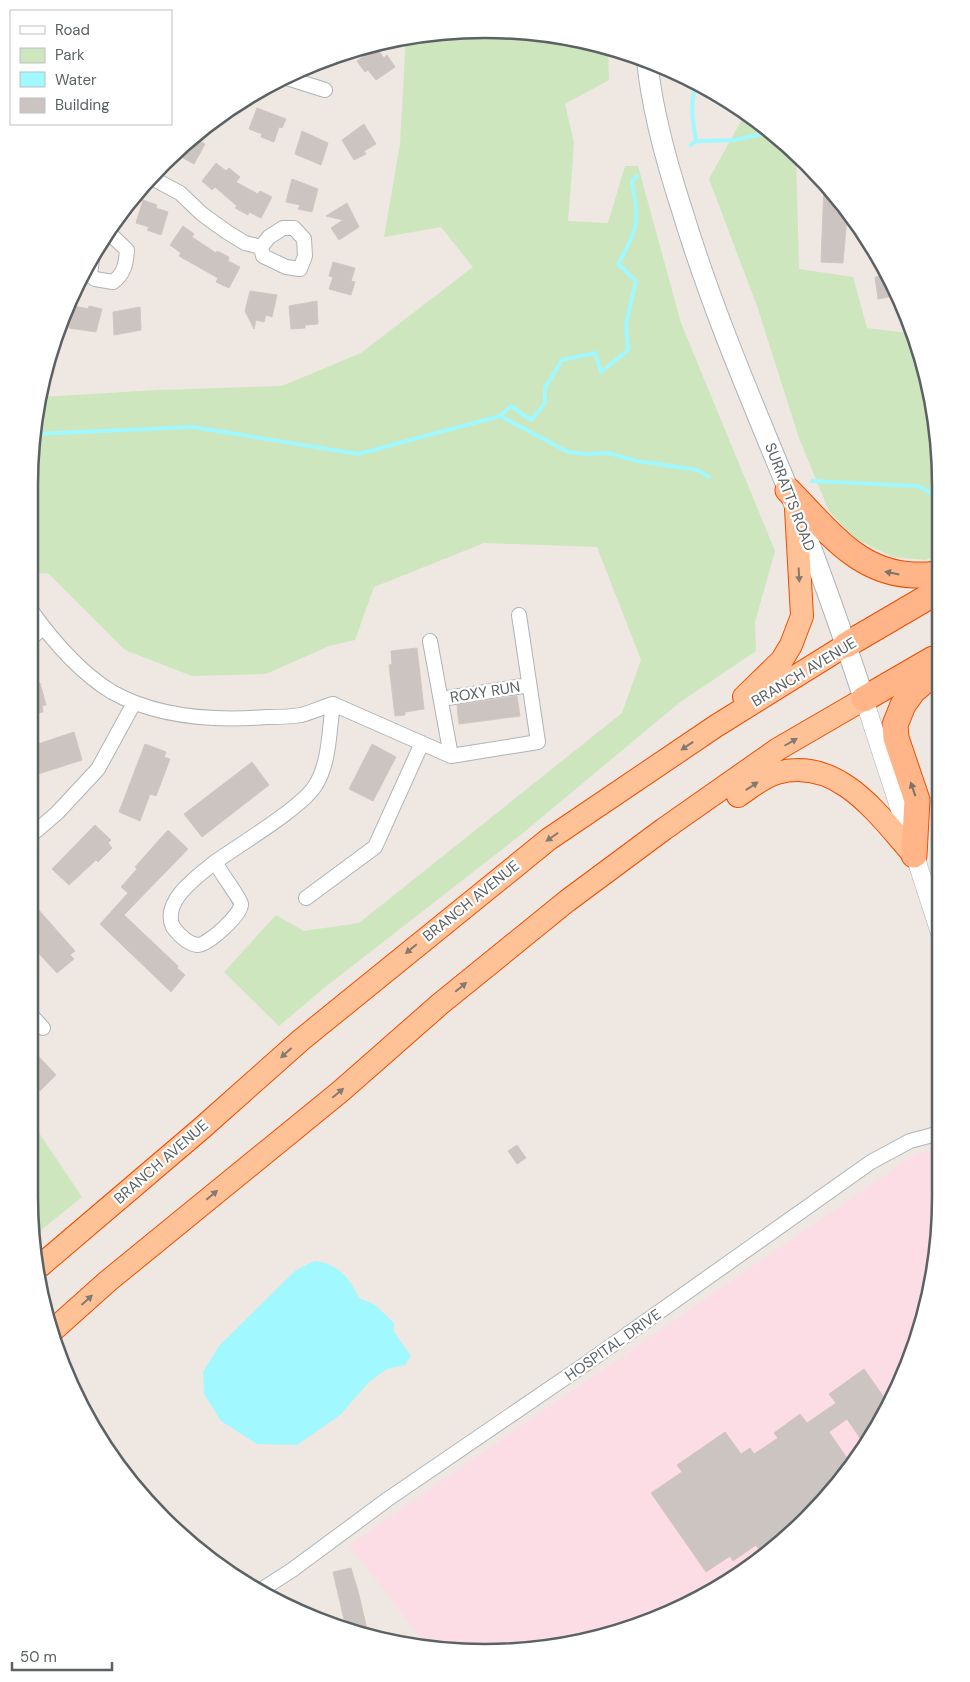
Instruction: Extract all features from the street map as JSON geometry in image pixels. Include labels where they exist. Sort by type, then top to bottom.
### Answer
[{"type":"highway","points":[[792,499],[838,541],[871,566],[906,575],[932,575]]},
{"type":"highway","points":[[716,726],[782,660],[792,646],[798,630],[802,605],[792,499]]},
{"type":"highway","name":"BRANCH AVENUE","points":[[43,1264],[202,1128],[301,1040],[467,903],[549,839],[716,726],[846,645],[932,595]]},
{"type":"highway","points":[[57,1327],[146,1250],[341,1091],[502,952],[664,829],[778,749],[932,660]]},
{"type":"highway","points":[[914,855],[917,800],[896,738],[895,726],[903,705],[913,691],[932,675]]},
{"type":"highway","points":[[664,829],[686,830],[764,778],[778,773],[800,770],[831,778],[856,791],[914,855]]},
{"type":"main road","name":"SURRATTS ROAD","points":[[648,69],[655,113],[695,253],[721,325],[792,499],[864,699]]},
{"type":"street","points":[[295,80],[325,90]]},
{"type":"street","points":[[158,181],[180,193],[202,214],[227,232],[245,242],[261,247]]},
{"type":"street","points":[[90,275],[95,279],[113,282],[121,276],[126,262],[127,250],[112,237]]},
{"type":"street","points":[[38,621],[85,671],[110,691],[134,703],[156,710],[221,719],[299,715],[333,704],[451,756],[538,742],[519,615]]},
{"type":"street","points":[[38,632],[43,628]]},
{"type":"street","points":[[430,641],[451,756]]},
{"type":"street","name":"ROXY RUN","points":[[441,699],[530,685]]},
{"type":"street","name":"SURRATTS ROAD","points":[[864,699],[932,906]]},
{"type":"street","points":[[38,830],[57,814],[98,769],[134,703]]},
{"type":"street","points":[[215,862],[226,883],[239,898],[241,906],[238,913],[214,937],[203,944],[193,944],[173,927],[172,911],[183,890],[215,862],[302,800],[316,784],[325,759],[333,704]]},
{"type":"street","points":[[306,898],[375,847],[422,743]]},
{"type":"street","points":[[38,1023],[43,1028]]},
{"type":"street","name":"HOSPITAL DRIVE","points":[[265,1587],[292,1570],[388,1499],[577,1371],[871,1162],[910,1141],[932,1135]]},
{"type":"shaded area","points":[[932,1150],[932,1226],[924,1284],[909,1341],[873,1421],[840,1469],[801,1513],[757,1552],[709,1585],[629,1621],[572,1636],[514,1644],[456,1644],[423,1640],[349,1545],[917,1153]]},
{"type":"green space","points":[[456,38],[514,38],[572,46],[608,55],[609,80],[565,104],[574,143],[568,221],[608,223],[625,166],[638,166],[681,323],[775,551],[755,622],[756,651],[679,703],[523,833],[324,988],[279,1026],[224,972],[276,915],[304,931],[359,923],[622,713],[641,660],[597,547],[484,543],[374,587],[355,640],[329,646],[266,674],[192,676],[125,650],[48,573],[38,574],[38,456],[41,427],[46,397],[158,390],[282,386],[361,353],[473,267],[441,227],[384,237],[400,144],[406,45]]},
{"type":"green space","points":[[742,119],[796,165],[799,269],[853,277],[867,328],[906,333],[917,369],[929,427],[932,456],[932,557],[926,560],[893,557],[856,539],[829,511],[799,438],[757,306],[709,179]]},
{"type":"green space","points":[[38,1131],[82,1197],[39,1232]]},
{"type":"water","points":[[314,1261],[336,1268],[347,1278],[359,1298],[375,1305],[394,1323],[394,1332],[411,1356],[405,1365],[387,1369],[370,1381],[340,1415],[297,1445],[257,1444],[221,1421],[204,1394],[203,1372],[219,1346],[295,1271]]},
{"type":"building","points":[[379,51],[384,58],[387,55],[395,67],[376,80],[368,70],[365,72],[357,61],[367,54]]},
{"type":"building","points":[[257,108],[286,119],[282,128],[279,127],[274,142],[261,137],[262,134],[249,129]]},
{"type":"building","points":[[364,124],[376,144],[364,151],[366,154],[354,160],[342,140]]},
{"type":"building","points":[[302,131],[328,143],[321,165],[295,154]]},
{"type":"building","points":[[200,141],[205,144],[194,164],[181,157]]},
{"type":"building","points":[[216,163],[226,171],[229,168],[240,177],[236,182],[258,194],[260,191],[272,197],[261,218],[249,212],[248,215],[235,208],[237,206],[215,187],[212,190],[202,181]]},
{"type":"building","points":[[292,179],[318,189],[312,212],[298,209],[300,205],[286,202]]},
{"type":"building","points":[[824,193],[847,222],[843,263],[821,262]]},
{"type":"building","points":[[143,200],[157,205],[156,208],[168,212],[161,235],[147,230],[149,227],[136,223]]},
{"type":"building","points":[[347,203],[359,227],[339,240],[331,228],[343,220],[326,216]]},
{"type":"building","points":[[183,226],[194,234],[192,237],[216,253],[217,251],[229,257],[228,261],[240,267],[229,288],[216,282],[218,278],[179,256],[181,253],[170,245]]},
{"type":"building","points":[[333,262],[355,268],[351,281],[355,282],[351,295],[329,289],[333,277],[329,276]]},
{"type":"building","points":[[881,276],[890,297],[878,299],[875,277]]},
{"type":"building","points":[[250,291],[277,295],[272,317],[266,315],[264,322],[256,320],[254,329],[245,311]]},
{"type":"building","points":[[317,301],[318,324],[305,325],[305,328],[291,329],[289,306]]},
{"type":"building","points":[[76,306],[88,309],[89,306],[102,309],[96,332],[69,328]]},
{"type":"building","points":[[140,307],[141,330],[114,335],[113,312]]},
{"type":"building","points":[[417,648],[424,709],[405,712],[405,715],[395,716],[389,665],[392,664],[391,651]]},
{"type":"building","points":[[40,683],[46,705],[42,706],[43,712],[38,713],[38,684]]},
{"type":"building","points":[[517,696],[520,716],[459,724],[457,705]]},
{"type":"building","points":[[74,732],[82,760],[38,774],[38,744]]},
{"type":"building","points":[[145,744],[166,752],[164,757],[170,759],[156,796],[150,794],[140,821],[119,812]]},
{"type":"building","points":[[372,744],[396,757],[373,801],[349,789]]},
{"type":"building","points":[[252,762],[269,785],[202,837],[184,814]]},
{"type":"building","points":[[95,825],[111,840],[108,843],[112,848],[69,885],[52,869]]},
{"type":"building","points":[[168,830],[188,849],[124,915],[178,966],[177,968],[185,975],[171,992],[100,924],[128,893],[121,887],[137,869],[135,867]]},
{"type":"building","points":[[38,909],[75,951],[70,955],[74,959],[57,973],[38,953]]},
{"type":"building","points":[[38,1056],[56,1075],[40,1091],[38,1089]]},
{"type":"building","points":[[517,1145],[526,1158],[517,1164],[508,1151]]},
{"type":"building","points":[[864,1369],[884,1398],[861,1440],[847,1419],[829,1432],[847,1459],[801,1513],[759,1550],[756,1545],[733,1561],[730,1556],[706,1572],[651,1493],[682,1472],[677,1465],[725,1432],[741,1454],[750,1448],[754,1454],[778,1438],[774,1433],[800,1414],[807,1423],[836,1403],[829,1394]]},
{"type":"building","points":[[351,1568],[367,1628],[345,1622],[333,1572]]},
{"type":"waterway","points":[[695,90],[692,108],[696,141]]},
{"type":"waterway","points":[[691,145],[696,141],[735,140],[762,134]]},
{"type":"waterway","points":[[500,416],[511,406],[531,420],[545,403],[545,388],[562,360],[595,353],[601,372],[628,350],[626,324],[636,281],[618,264],[630,241],[636,224],[636,206],[632,181],[637,176]]},
{"type":"waterway","points":[[40,434],[193,427],[358,454],[500,416],[568,452],[587,454],[608,453],[638,461],[697,470],[709,477]]},
{"type":"waterway","points":[[812,481],[918,486],[932,494]]}]
